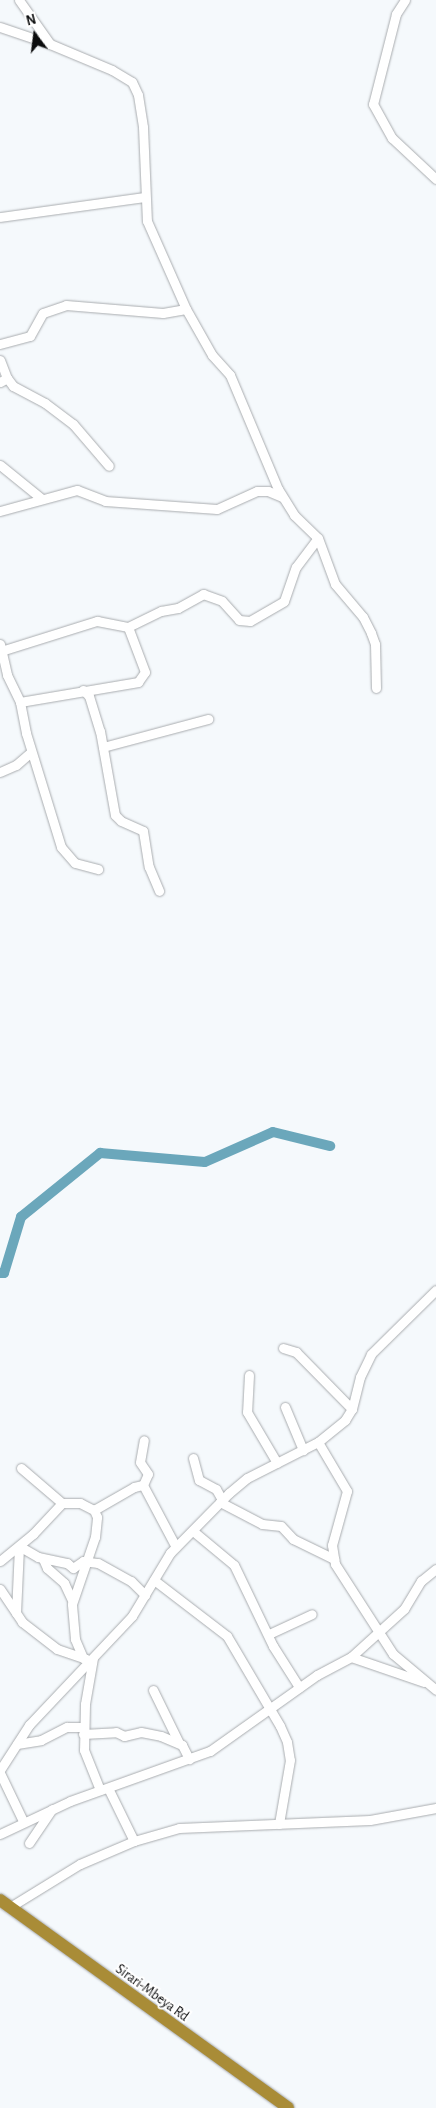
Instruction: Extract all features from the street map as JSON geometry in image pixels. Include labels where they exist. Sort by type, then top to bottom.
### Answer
[{"type":"highway","name":"Sirari-Mbeya Rd","points":[[5,1904],[288,2108]]},
{"type":"street","points":[[19,0],[50,44]]},
{"type":"street","points":[[405,0],[394,20],[373,104],[392,138],[436,179]]},
{"type":"street","points":[[0,27],[50,44],[112,70],[132,82],[138,95],[143,127],[144,197],[147,221],[186,309],[212,355],[230,375],[283,498],[294,515],[318,538],[335,584],[363,617],[371,633],[375,644],[376,688]]},
{"type":"street","points":[[0,216],[144,197]]},
{"type":"street","points":[[0,344],[30,336],[44,313],[66,304],[163,313],[186,309]]},
{"type":"street","points":[[0,360],[4,380],[45,403],[73,424],[109,466]]},
{"type":"street","points":[[0,465],[42,499]]},
{"type":"street","points":[[0,511],[76,490],[105,501],[217,509],[257,492],[268,491],[283,498]]},
{"type":"street","points":[[1,651],[98,621],[128,627],[161,611],[178,608],[203,594],[222,601],[239,620],[250,621],[284,601],[296,567],[318,538]]},
{"type":"street","points":[[20,702],[83,690],[130,684],[143,678],[145,672],[128,627]]},
{"type":"street","points":[[0,644],[12,688],[20,702],[31,752],[61,847],[75,863],[98,869]]},
{"type":"street","points":[[83,690],[91,700],[103,747],[115,815],[121,821],[143,831],[149,867],[159,891]]},
{"type":"street","points":[[103,747],[208,718]]},
{"type":"street","points":[[0,772],[16,765],[31,752]]},
{"type":"street","points":[[23,1821],[1,1766],[29,1725],[89,1659],[132,1616],[176,1547],[221,1501],[247,1478],[318,1442],[344,1420],[352,1409],[360,1377],[371,1354],[436,1290]]},
{"type":"street","points":[[283,1348],[300,1355],[352,1409]]},
{"type":"street","points":[[249,1375],[247,1412],[277,1463]]},
{"type":"street","points":[[285,1407],[303,1450]]},
{"type":"street","points":[[143,1485],[148,1474],[140,1462],[144,1440]]},
{"type":"street","points":[[318,1442],[347,1491],[332,1544],[334,1559],[378,1633],[394,1654],[424,1682],[436,1690]]},
{"type":"street","points":[[193,1458],[198,1480],[216,1489],[221,1501],[262,1524],[280,1526],[294,1539],[334,1559]]},
{"type":"street","points":[[22,1468],[62,1503]]},
{"type":"street","points":[[94,1510],[134,1487],[143,1485]]},
{"type":"street","points":[[143,1485],[176,1547]]},
{"type":"street","points":[[0,1561],[19,1547],[62,1503],[80,1502],[94,1510],[97,1517],[95,1537],[72,1600],[74,1634],[89,1659],[84,1750],[134,1841]]},
{"type":"street","points":[[193,1531],[234,1565],[269,1634],[299,1687]]},
{"type":"street","points":[[19,1547],[43,1559],[66,1563],[73,1568],[87,1561],[121,1574],[145,1595]]},
{"type":"street","points":[[16,1615],[19,1547]]},
{"type":"street","points":[[43,1559],[47,1568],[59,1576],[72,1600]]},
{"type":"street","points":[[0,1834],[23,1821],[52,1809],[210,1751],[299,1687],[351,1657],[410,1602],[421,1581],[436,1569]]},
{"type":"street","points":[[154,1580],[227,1636],[285,1736],[290,1754],[279,1824]]},
{"type":"street","points":[[0,1589],[16,1615],[57,1648],[89,1659]]},
{"type":"street","points":[[269,1634],[312,1614]]},
{"type":"street","points":[[351,1657],[424,1682]]},
{"type":"street","points":[[153,1690],[188,1759]]},
{"type":"street","points":[[161,1736],[164,1715]]},
{"type":"street","points":[[17,1744],[41,1740],[67,1727],[84,1731],[116,1732],[124,1736],[141,1732],[161,1736],[179,1743]]},
{"type":"street","points":[[5,1904],[80,1864],[134,1841],[179,1828],[208,1824],[279,1824],[370,1820],[436,1808]]},
{"type":"street","points":[[29,1843],[52,1809]]},
{"type":"street","points":[[418,1811],[436,1813]]},
{"type":"waterway","points":[[0,1273],[4,1273],[21,1217],[100,1153],[205,1162],[273,1132],[330,1146]]}]
